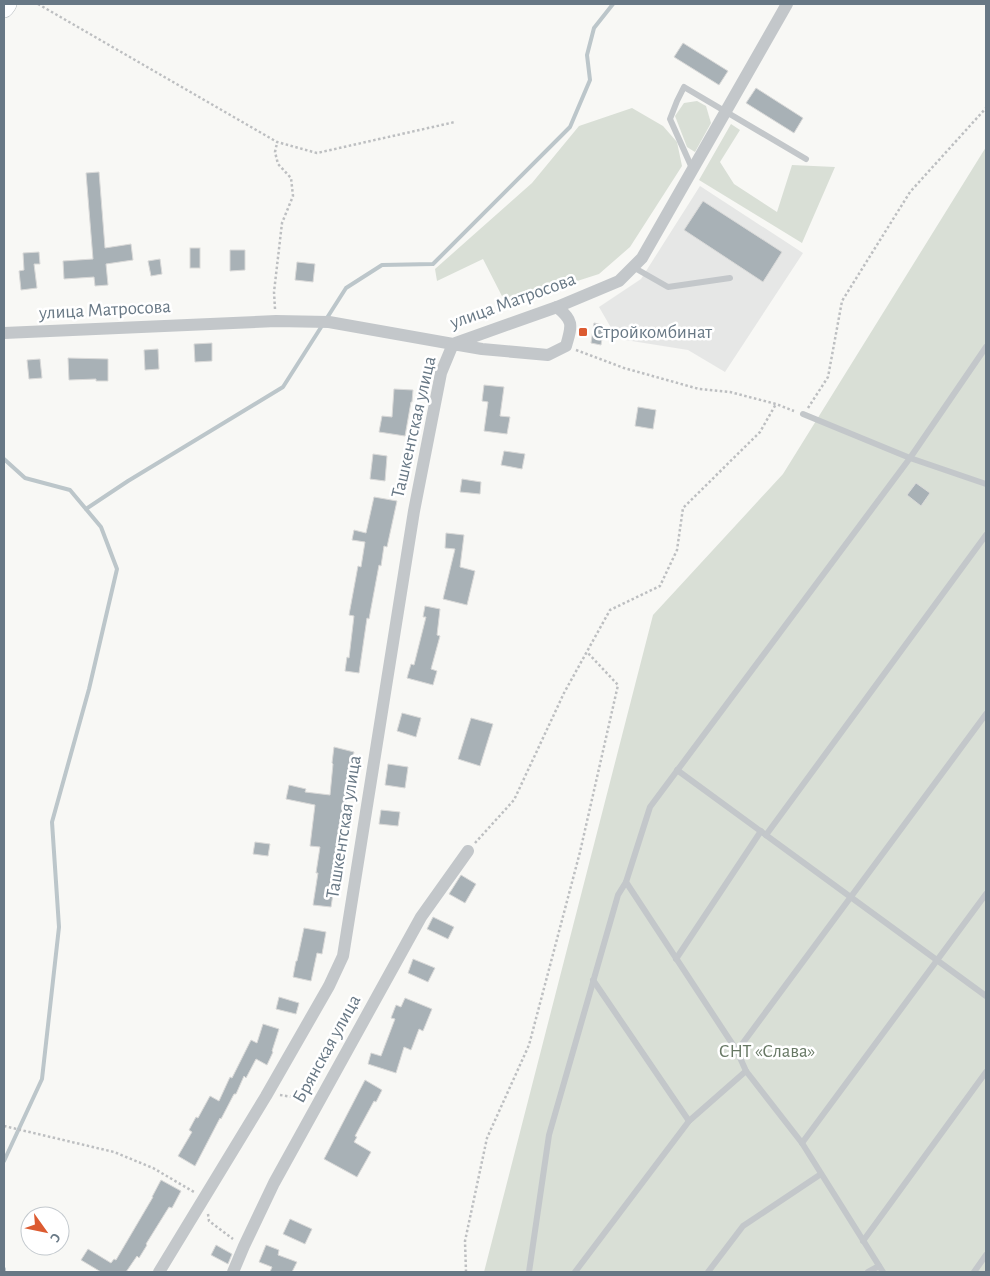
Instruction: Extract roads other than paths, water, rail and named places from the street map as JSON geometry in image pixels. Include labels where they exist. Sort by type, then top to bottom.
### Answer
[{"type":"street","points":[[4,8],[7,4]]},
{"type":"street","name":"улица Матросова","points":[[4,333],[276,321],[329,322],[453,344],[556,307],[619,281],[642,258],[787,4]]},
{"type":"street","points":[[453,344],[482,349],[548,355],[566,346],[571,329],[568,316],[556,307]]},
{"type":"street","name":"Ташкентская улица","points":[[159,1272],[266,1096],[329,986],[343,956],[414,511],[441,373],[453,344]]},
{"type":"street","name":"Брянская улица","points":[[233,1272],[274,1183],[421,917],[468,851]]},
{"type":"lane","points":[[693,169],[670,119],[684,87],[806,159]]},
{"type":"lane","points":[[634,266],[668,287],[730,278]]},
{"type":"lane","points":[[529,1272],[549,1135],[618,895],[626,882],[650,807],[910,458],[986,348]]},
{"type":"lane","points":[[803,414],[910,458],[986,484]]},
{"type":"lane","points":[[676,959],[764,833],[986,535]]},
{"type":"lane","points":[[737,1051],[986,714]]},
{"type":"lane","points":[[677,770],[986,996]]},
{"type":"lane","points":[[626,882],[737,1051],[746,1071],[802,1143],[881,1269],[868,1272]]},
{"type":"lane","points":[[802,1143],[986,894]]},
{"type":"lane","points":[[593,980],[689,1121]]},
{"type":"lane","points":[[575,1272],[689,1121],[746,1071]]},
{"type":"lane","points":[[863,1241],[986,1072]]},
{"type":"lane","points":[[708,1272],[743,1226],[821,1174]]},
{"type":"lane","points":[[974,1272],[986,1255]]},
{"type":"waterway","points":[[86,509],[128,481],[283,387],[346,288],[382,265],[433,264],[570,127],[590,80],[587,55],[594,28],[613,4]]},
{"type":"waterway","points":[[4,459],[25,478],[70,490],[101,527],[117,569],[89,689],[52,822],[59,927],[42,1079],[4,1161]]},
{"type":"place","name":"Стройкомбинат","points":[[583,332]]},
{"type":"park label","name":"СНТ «Слава»","points":[[767,1051]]}]
